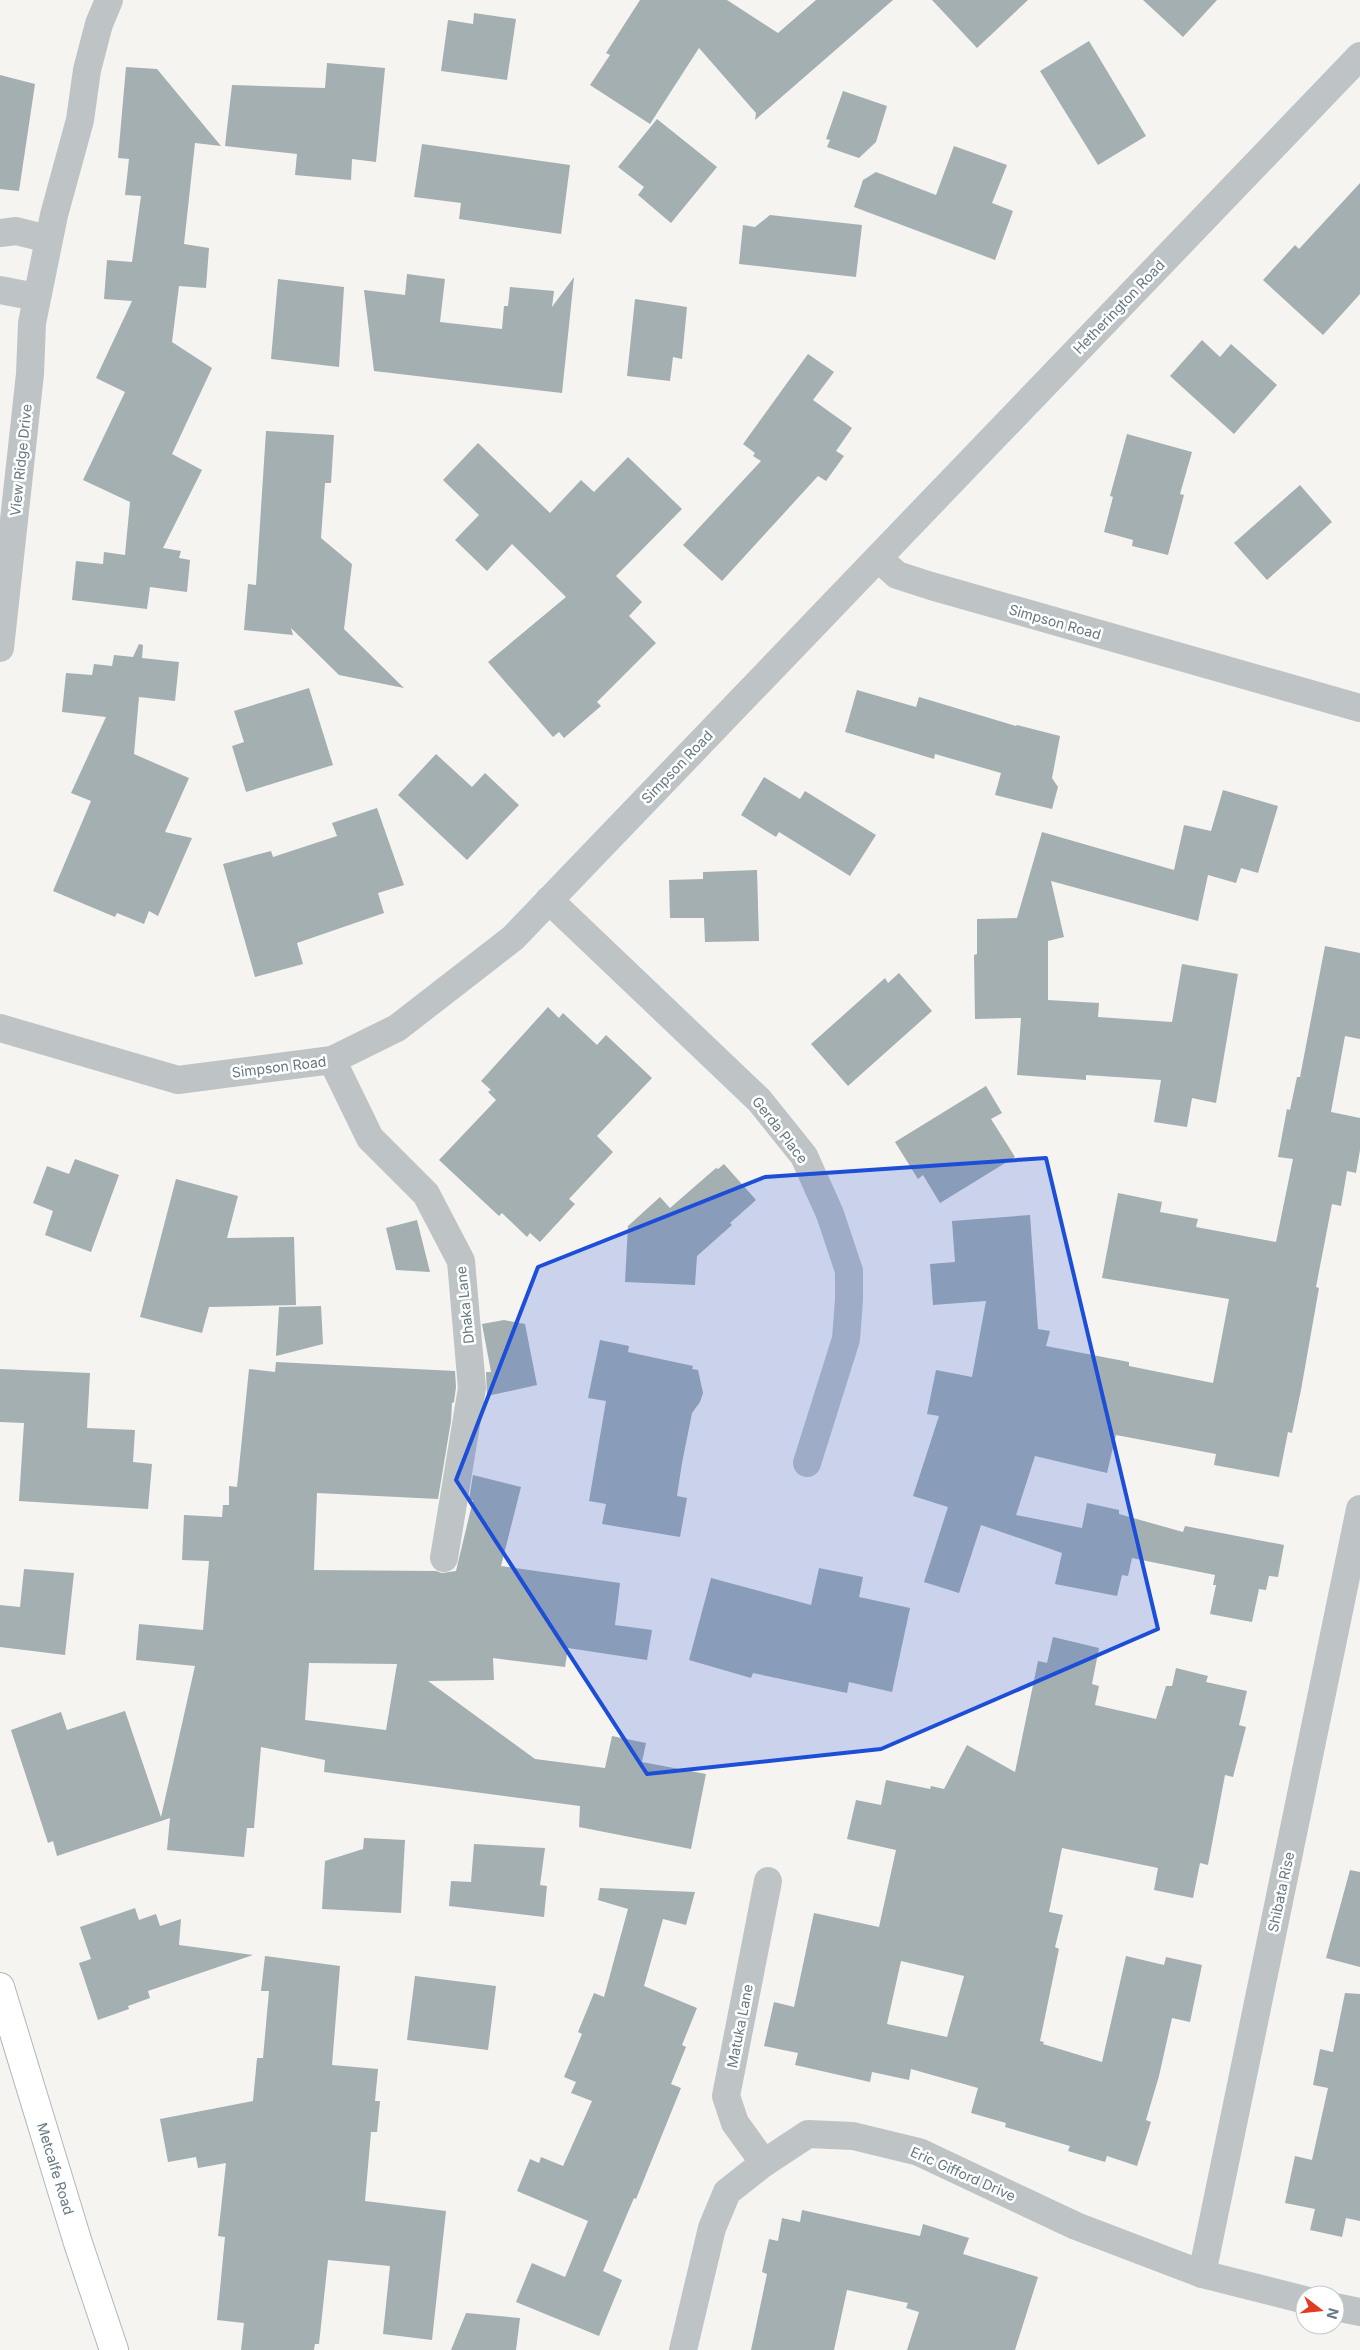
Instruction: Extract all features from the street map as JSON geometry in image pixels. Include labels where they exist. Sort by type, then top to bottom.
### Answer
[{"type":"street","name":"View Ridge Drive","points":[[0,648],[30,374],[32,323],[48,239],[80,120],[87,70],[99,24],[109,0]]},
{"type":"street","name":"Hetherington Road","points":[[878,558],[1360,56]]},
{"type":"street","points":[[0,234],[16,231],[48,239]]},
{"type":"street","points":[[0,290],[39,285]]},
{"type":"street","name":"Simpson Road","points":[[0,1028],[178,1080],[332,1060],[397,1028],[513,938],[878,558],[897,575],[932,586],[1360,708]]},
{"type":"street","name":"Gerda Place","points":[[549,900],[758,1100],[804,1156],[830,1214],[849,1271],[846,1339],[807,1463]]},
{"type":"street","name":"Dhaka Lane","points":[[332,1060],[370,1138],[426,1194],[461,1261],[472,1388],[444,1558]]},
{"type":"street","name":"Shibata Rise","points":[[1202,2274],[1360,1509]]},
{"type":"street","name":"Matuka Lane","points":[[764,2163],[736,2123],[726,2096],[768,1881]]},
{"type":"street","name":"Metcalfe Road","points":[[0,1987],[83,2261],[114,2350]]},
{"type":"street","name":"Eric Gifford Drive","points":[[683,2350],[712,2228],[727,2192],[764,2163],[808,2134],[853,2136],[919,2152],[1076,2226],[1202,2274],[1295,2297]]},
{"type":"street","points":[[1345,2309],[1360,2312]]},
{"type":"highlighted area","points":[[1046,1158],[1158,1629],[881,1749],[647,1774],[456,1480],[538,1267],[765,1177]]},
{"type":"building","points":[[640,0],[727,0],[778,33],[816,0],[893,0],[755,120],[756,113],[699,48],[650,124],[590,85],[610,55],[606,53]]},
{"type":"building","points":[[932,0],[1028,0],[977,48]]},
{"type":"building","points":[[1143,0],[1217,0],[1183,37]]},
{"type":"building","points":[[474,13],[516,19],[507,80],[441,71],[448,20],[473,24]]},
{"type":"building","points":[[1089,41],[1146,136],[1098,165],[1040,71]]},
{"type":"building","points":[[327,63],[385,68],[376,162],[352,159],[351,180],[295,175],[297,154],[225,146],[232,85],[325,88]]},
{"type":"building","points":[[126,67],[157,69],[221,146],[195,143],[184,244],[209,248],[206,288],[179,286],[172,342],[212,368],[172,454],[202,470],[163,548],[181,551],[179,558],[190,560],[187,592],[150,587],[147,609],[72,600],[76,561],[103,564],[104,552],[125,555],[130,502],[83,480],[125,392],[96,378],[132,301],[104,299],[107,260],[132,262],[141,196],[125,195],[129,159],[118,158]]},
{"type":"building","points":[[0,75],[35,84],[19,191],[0,189]]},
{"type":"building","points":[[843,91],[887,106],[876,142],[859,158],[827,147],[830,140],[826,139]]},
{"type":"building","points":[[657,119],[717,167],[671,223],[638,195],[644,187],[618,167]]},
{"type":"building","points":[[422,144],[570,165],[561,234],[459,219],[461,203],[414,197]]},
{"type":"building","points":[[954,146],[1007,165],[992,203],[1013,211],[995,260],[854,207],[863,180],[876,172],[936,195]]},
{"type":"building","points":[[1360,183],[1360,294],[1323,335],[1263,280],[1295,245],[1299,249]]},
{"type":"building","points":[[770,215],[862,225],[856,277],[739,264],[743,225],[755,227]]},
{"type":"building","points":[[407,274],[445,279],[440,322],[502,329],[504,306],[508,306],[510,287],[554,291],[552,307],[574,277],[562,393],[374,371],[364,290],[405,295]]},
{"type":"building","points":[[278,279],[344,287],[339,367],[271,359]]},
{"type":"building","points":[[635,299],[687,307],[682,359],[673,357],[670,381],[627,376]]},
{"type":"building","points":[[1202,340],[1220,357],[1231,344],[1277,385],[1234,434],[1170,376]]},
{"type":"building","points":[[808,354],[834,372],[813,400],[852,428],[836,451],[844,456],[826,481],[818,476],[722,581],[683,545],[761,461],[753,456],[755,453],[743,444]]},
{"type":"building","points":[[266,431],[334,435],[331,483],[325,483],[321,538],[352,564],[344,629],[404,688],[339,675],[291,628],[293,635],[244,630],[248,584],[256,585]]},
{"type":"building","points":[[1127,434],[1192,452],[1180,494],[1184,495],[1168,555],[1132,546],[1133,540],[1104,532],[1113,497],[1110,496]]},
{"type":"building","points":[[478,443],[550,513],[581,480],[594,492],[628,457],[682,509],[616,576],[642,602],[629,616],[656,643],[597,702],[601,706],[564,738],[559,732],[553,737],[488,662],[566,597],[512,544],[487,571],[455,540],[479,515],[443,480]]},
{"type":"building","points":[[1300,485],[1332,522],[1267,580],[1234,543]]},
{"type":"building","points":[[139,644],[143,645],[142,658],[179,662],[175,701],[139,697],[134,754],[189,778],[165,832],[192,838],[158,916],[149,911],[144,924],[117,913],[115,917],[53,891],[91,801],[71,793],[106,717],[62,712],[66,673],[92,675],[94,664],[112,666],[114,655],[133,657]]},
{"type":"building","points":[[309,688],[333,765],[246,792],[232,746],[244,742],[234,711]]},
{"type":"building","points":[[857,690],[916,707],[919,697],[1016,726],[1060,736],[1052,778],[1058,787],[1052,809],[995,795],[1001,773],[935,754],[934,759],[845,732]]},
{"type":"building","points":[[436,754],[472,787],[485,773],[519,805],[467,860],[398,795]]},
{"type":"building","points":[[764,777],[800,799],[805,791],[876,835],[850,876],[779,832],[776,837],[741,815]]},
{"type":"building","points":[[1223,790],[1278,806],[1258,873],[1241,868],[1236,883],[1208,875],[1198,921],[1051,881],[1064,937],[1048,941],[1048,1000],[1099,1003],[1098,1017],[1172,1022],[1182,964],[1238,974],[1216,1103],[1192,1098],[1187,1127],[1154,1122],[1161,1080],[1086,1075],[1086,1080],[1017,1075],[1021,1018],[975,1019],[974,955],[977,954],[977,919],[1017,918],[1042,832],[1174,870],[1184,825],[1211,831]]},
{"type":"building","points":[[377,808],[404,885],[378,893],[384,913],[297,943],[303,964],[255,977],[223,864],[271,851],[273,857],[337,836],[332,823]]},
{"type":"building","points":[[757,870],[759,941],[705,942],[704,918],[670,918],[669,880],[703,879],[703,872]]},
{"type":"building","points":[[1325,946],[1360,953],[1360,1039],[1345,1036],[1331,1112],[1360,1118],[1360,1150],[1356,1173],[1347,1171],[1341,1206],[1332,1204],[1316,1287],[1319,1288],[1301,1390],[1292,1433],[1288,1432],[1279,1477],[1214,1465],[1216,1454],[1116,1435],[1107,1473],[1035,1456],[1016,1515],[1082,1528],[1087,1503],[1119,1510],[1119,1514],[1183,1532],[1185,1526],[1284,1545],[1278,1577],[1269,1576],[1266,1590],[1259,1589],[1252,1622],[1210,1614],[1216,1585],[1213,1585],[1215,1575],[1132,1558],[1128,1576],[1122,1575],[1117,1596],[1055,1584],[1062,1553],[981,1525],[959,1593],[924,1582],[948,1507],[913,1496],[939,1416],[927,1414],[936,1370],[972,1377],[986,1301],[933,1305],[930,1264],[955,1262],[952,1221],[1030,1215],[1038,1329],[1050,1331],[1046,1346],[1129,1362],[1129,1366],[1213,1383],[1229,1299],[1102,1278],[1118,1193],[1162,1202],[1160,1212],[1198,1219],[1196,1227],[1276,1242],[1293,1159],[1278,1157],[1287,1109],[1290,1110],[1297,1077],[1300,1077]]},
{"type":"building","points":[[899,973],[932,1011],[848,1086],[811,1044],[885,978],[888,983]]},
{"type":"building","points":[[548,1007],[559,1018],[563,1013],[597,1045],[606,1035],[652,1078],[597,1136],[613,1152],[569,1199],[575,1204],[540,1242],[530,1233],[527,1237],[502,1213],[499,1216],[439,1160],[496,1100],[488,1092],[491,1090],[481,1081]]},
{"type":"building","points":[[986,1086],[1002,1113],[991,1119],[1015,1157],[940,1203],[923,1175],[918,1179],[895,1142]]},
{"type":"building","points":[[75,1159],[119,1175],[91,1252],[45,1235],[53,1211],[33,1203],[47,1166],[69,1174]]},
{"type":"building","points":[[724,1164],[756,1200],[730,1223],[732,1225],[697,1256],[695,1285],[625,1282],[628,1226],[660,1197],[670,1208],[716,1168],[718,1169]]},
{"type":"building","points":[[176,1179],[238,1196],[227,1238],[294,1237],[296,1305],[209,1307],[202,1333],[140,1317]]},
{"type":"building","points":[[417,1220],[430,1272],[396,1270],[386,1228]]},
{"type":"building","points":[[321,1306],[323,1344],[276,1356],[279,1307]]},
{"type":"building","points":[[504,1320],[525,1324],[537,1385],[487,1396],[486,1372],[491,1372],[482,1324]]},
{"type":"building","points":[[600,1340],[629,1346],[628,1352],[693,1366],[692,1369],[698,1370],[703,1393],[700,1402],[692,1413],[682,1463],[677,1496],[687,1498],[680,1537],[602,1524],[606,1504],[589,1501],[606,1401],[588,1398]]},
{"type":"building","points":[[276,1362],[455,1371],[456,1387],[438,1499],[317,1493],[314,1570],[436,1571],[442,1573],[456,1571],[473,1500],[469,1500],[473,1475],[521,1487],[501,1566],[620,1583],[615,1625],[652,1630],[647,1660],[568,1648],[565,1667],[493,1658],[494,1680],[428,1681],[535,1759],[605,1768],[612,1736],[646,1743],[642,1762],[706,1774],[691,1849],[579,1827],[580,1806],[324,1772],[325,1760],[261,1747],[254,1828],[247,1828],[244,1857],[167,1850],[170,1818],[57,1856],[53,1841],[48,1843],[11,1730],[61,1712],[67,1730],[125,1711],[161,1817],[195,1666],[136,1660],[139,1624],[203,1630],[209,1561],[182,1560],[184,1515],[222,1517],[223,1505],[229,1505],[229,1486],[237,1487],[249,1369],[275,1372]],"holes":[[[309,1663],[397,1664],[386,1730],[305,1720]]]},
{"type":"building","points":[[0,1369],[90,1373],[87,1428],[135,1430],[133,1462],[152,1464],[148,1509],[19,1501],[24,1423],[0,1422]]},
{"type":"building","points":[[819,1568],[863,1577],[859,1597],[910,1608],[892,1692],[849,1682],[847,1693],[753,1673],[751,1678],[689,1660],[711,1578],[811,1605]]},
{"type":"building","points":[[24,1569],[74,1573],[65,1655],[0,1647],[0,1605],[20,1607]]},
{"type":"building","points":[[1053,1637],[1099,1648],[1092,1684],[1099,1686],[1095,1705],[1156,1719],[1166,1686],[1172,1686],[1176,1668],[1208,1676],[1206,1682],[1247,1691],[1239,1725],[1246,1727],[1233,1777],[1225,1775],[1208,1865],[1200,1863],[1193,1898],[1154,1890],[1158,1868],[1062,1848],[1049,1912],[1063,1915],[1055,1947],[1059,1949],[1040,2041],[1044,2042],[1043,2044],[1102,2062],[1126,1956],[1164,1965],[1166,1957],[1202,1965],[1190,2022],[1172,2018],[1159,2076],[1146,2120],[1151,2122],[1137,2166],[1107,2156],[1105,2162],[1068,2151],[1070,2146],[1005,2127],[1006,2123],[971,2113],[978,2088],[911,2069],[909,2080],[872,2072],[870,2082],[795,2065],[798,2053],[764,2046],[774,2002],[794,2007],[814,1913],[879,1927],[896,1850],[847,1839],[856,1800],[881,1805],[886,1780],[930,1789],[931,1786],[944,1789],[967,1745],[1015,1772],[1038,1661],[1047,1663]],"holes":[[[901,1961],[964,1976],[947,2037],[887,2024]]]},
{"type":"building","points":[[364,1838],[405,1840],[401,1913],[322,1909],[325,1861],[363,1849]]},
{"type":"building","points":[[474,1844],[545,1848],[540,1885],[547,1886],[544,1917],[449,1906],[451,1881],[471,1882]]},
{"type":"building","points":[[1350,1870],[1360,1872],[1360,1967],[1326,1958]]},
{"type":"building","points":[[600,1888],[695,1892],[686,1925],[663,1919],[644,1986],[697,2008],[682,2045],[686,2047],[671,2084],[681,2088],[636,2199],[634,2198],[603,2271],[622,2280],[599,2336],[516,2302],[532,2263],[565,2277],[588,2221],[517,2191],[530,2159],[539,2163],[541,2157],[563,2166],[592,2101],[571,2093],[576,2082],[564,2077],[582,2034],[578,2032],[594,1993],[604,1997],[628,1909],[598,1900]]},
{"type":"building","points":[[135,1908],[139,1920],[156,1914],[160,1926],[181,1919],[179,1945],[253,1955],[148,1991],[150,1998],[128,2006],[129,2009],[98,2020],[79,1963],[91,1959],[80,1927]]},
{"type":"building","points":[[265,1956],[340,1966],[332,2065],[378,2069],[375,2101],[380,2101],[377,2132],[371,2132],[365,2201],[446,2211],[432,2340],[383,2334],[390,2266],[328,2260],[319,2344],[315,2344],[314,2350],[241,2350],[244,2323],[217,2320],[225,2237],[218,2236],[226,2163],[198,2168],[196,2157],[168,2162],[160,2119],[253,2101],[257,2058],[263,2058],[269,1991],[261,1991]]},
{"type":"building","points":[[415,1976],[496,1986],[488,2050],[407,2040]]},
{"type":"building","points":[[1345,1993],[1360,1994],[1360,2221],[1346,2218],[1342,2237],[1310,2230],[1315,2209],[1285,2203],[1295,2156],[1312,2160],[1328,2088],[1313,2085],[1320,2049],[1333,2052]]},
{"type":"building","points":[[802,2210],[920,2236],[923,2224],[969,2238],[963,2254],[1038,2277],[1015,2350],[907,2350],[919,2312],[906,2308],[908,2303],[847,2290],[834,2350],[751,2350],[767,2274],[762,2272],[769,2239],[778,2241],[782,2218],[800,2222]]},
{"type":"building","points":[[466,2313],[520,2318],[516,2350],[451,2350]]}]
